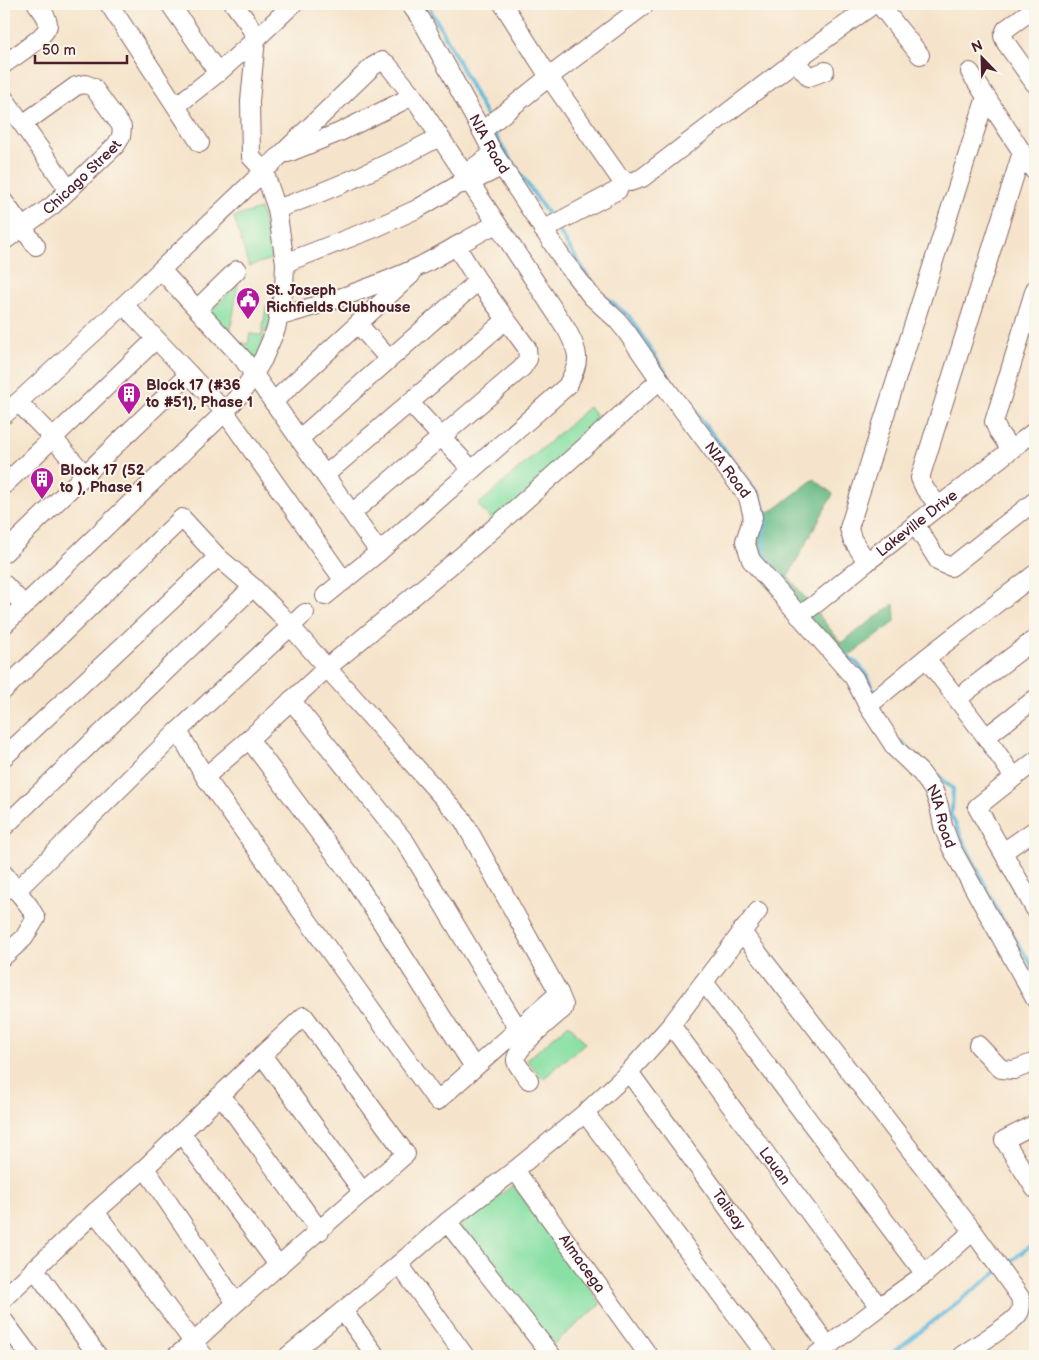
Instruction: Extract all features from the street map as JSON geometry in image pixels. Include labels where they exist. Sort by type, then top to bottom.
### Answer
[{"type":"street","points":[[4,64],[44,34],[48,26],[47,18],[37,4]]},
{"type":"street","points":[[109,4],[200,143]]},
{"type":"street","points":[[170,4],[218,73]]},
{"type":"street","points":[[4,626],[225,412],[254,374],[276,329],[284,289],[285,263],[277,210],[264,171],[251,157],[250,102],[256,39],[248,23],[234,4]]},
{"type":"street","points":[[176,106],[218,73],[294,4]]},
{"type":"street","name":"NIA Road","points":[[410,4],[421,19],[499,160],[564,261],[592,297],[626,331],[660,380],[748,496],[753,517],[745,542],[751,560],[854,678],[873,702],[896,748],[921,773],[934,791],[943,826],[951,846],[1035,999]]},
{"type":"street","points":[[502,4],[549,77],[619,177],[630,182],[642,178],[796,60],[874,4]]},
{"type":"street","points":[[482,131],[549,77],[646,4]]},
{"type":"street","points":[[879,4],[920,55]]},
{"type":"street","points":[[1033,76],[1006,43],[1003,36],[1006,28],[1035,8]]},
{"type":"street","points":[[796,60],[809,77],[826,71]]},
{"type":"street","points":[[4,415],[124,306],[378,62],[382,61],[387,64],[413,96],[464,181],[496,224],[567,330],[576,347],[578,358],[573,375],[566,386],[379,552],[325,596]]},
{"type":"street","points":[[970,72],[1035,172]]},
{"type":"street","name":"Chicago Street","points":[[4,241],[53,205],[116,145],[121,137],[122,127],[93,87],[85,84],[76,86],[23,124]]},
{"type":"street","points":[[281,156],[340,132],[413,96]]},
{"type":"street","points":[[867,562],[852,539],[849,528],[986,97]]},
{"type":"street","points":[[4,98],[69,190]]},
{"type":"street","points":[[277,210],[359,178],[439,137]]},
{"type":"street","points":[[939,506],[925,489],[920,478],[1022,152]]},
{"type":"street","points":[[285,263],[376,228],[418,209],[499,160]]},
{"type":"street","points":[[544,230],[618,190]]},
{"type":"street","points":[[4,202],[36,246]]},
{"type":"street","points":[[278,318],[325,304],[385,281],[423,264],[496,224]]},
{"type":"street","points":[[352,513],[522,368],[528,358],[527,348],[456,246]]},
{"type":"street","points":[[273,402],[423,264]]},
{"type":"street","points":[[161,270],[243,359],[379,552]]},
{"type":"street","points":[[197,309],[237,270]]},
{"type":"street","points":[[300,439],[478,280]]},
{"type":"street","points":[[1011,450],[994,422],[1035,289]]},
{"type":"street","points":[[124,306],[225,412],[344,581]]},
{"type":"street","points":[[325,475],[506,320]]},
{"type":"street","points":[[358,324],[389,360]]},
{"type":"street","points":[[4,485],[156,339]]},
{"type":"street","points":[[4,553],[189,374]]},
{"type":"street","points":[[205,776],[249,740],[327,668],[476,544],[660,380]]},
{"type":"street","points":[[18,402],[85,475]]},
{"type":"street","points":[[410,403],[472,470]]},
{"type":"street","name":"Lakeville Drive","points":[[799,616],[1035,431]]},
{"type":"street","points":[[915,524],[939,562],[951,567],[1035,501]]},
{"type":"street","points":[[4,690],[182,518],[218,557],[253,587],[290,626],[464,820],[559,993],[523,1035],[474,1067],[436,1101],[205,776],[178,731]]},
{"type":"street","points":[[4,757],[218,557]]},
{"type":"street","points":[[873,702],[926,658],[1035,574]]},
{"type":"street","points":[[4,584],[24,605]]},
{"type":"street","points":[[4,827],[253,587]]},
{"type":"street","points":[[16,890],[178,731],[305,614]]},
{"type":"street","points":[[957,699],[1035,639]]},
{"type":"street","points":[[926,658],[1014,777]]},
{"type":"street","points":[[291,700],[406,843],[523,1035]]},
{"type":"street","points":[[986,737],[1035,700]]},
{"type":"street","points":[[249,740],[356,882],[474,1067]]},
{"type":"street","points":[[1035,761],[977,807],[1035,909]]},
{"type":"street","points":[[1003,852],[1035,830]]},
{"type":"street","points":[[4,874],[36,918],[24,938],[4,956]]},
{"type":"street","points":[[292,1355],[447,1222],[585,1113],[629,1072],[671,1025],[758,911]]},
{"type":"street","points":[[741,931],[973,1231],[1020,1297],[1021,1303],[1027,1312],[961,1356]]},
{"type":"street","points":[[704,982],[925,1274]]},
{"type":"street","points":[[4,1298],[95,1212],[146,1168],[304,1016],[406,1154],[236,1303],[199,1349],[176,1356]]},
{"type":"street","name":"Lauan","points":[[671,1025],[879,1307]]},
{"type":"street","points":[[523,1035],[516,1055],[516,1061],[530,1080]]},
{"type":"street","points":[[978,1045],[1001,1070],[1014,1070],[1035,1062]]},
{"type":"street","points":[[262,1055],[363,1192]]},
{"type":"street","name":"Talisay","points":[[629,1072],[821,1351]]},
{"type":"street","points":[[220,1095],[320,1231]]},
{"type":"street","points":[[585,1113],[767,1356]]},
{"type":"street","points":[[1035,1124],[1004,1140],[1035,1189]]},
{"type":"street","points":[[182,1133],[279,1266]]},
{"type":"street","points":[[146,1168],[236,1303]]},
{"type":"street","name":"Almacega","points":[[514,1170],[649,1356]]},
{"type":"street","points":[[95,1212],[199,1349]]},
{"type":"street","points":[[447,1222],[552,1356]]},
{"type":"street","points":[[821,1351],[925,1274],[973,1231]]},
{"type":"street","points":[[399,1264],[465,1356]]},
{"type":"street","points":[[34,1268],[98,1356]]},
{"type":"street","points":[[343,1310],[376,1356]]},
{"type":"street","points":[[4,1321],[30,1356]]},
{"type":"green space","points":[[260,209],[275,258],[249,266],[234,217]]},
{"type":"green space","points":[[238,284],[229,341],[248,344],[250,334],[262,335],[265,345],[251,372],[202,320]]},
{"type":"green space","points":[[275,304],[270,328],[262,335],[266,306]]},
{"type":"green space","points":[[589,407],[603,426],[496,524],[478,505]]},
{"type":"green space","points":[[814,479],[833,494],[788,576],[841,643],[894,604],[895,622],[837,664],[765,584],[749,537],[752,519],[775,509]]},
{"type":"green space","points":[[569,1024],[585,1043],[543,1079],[527,1060]]},
{"type":"green space","points":[[513,1185],[601,1304],[550,1347],[459,1227]]},
{"type":"waterway","points":[[427,4],[488,119]]},
{"type":"waterway","points":[[493,130],[500,144],[552,220]]},
{"type":"waterway","points":[[557,228],[595,288]]},
{"type":"waterway","points":[[600,293],[629,316],[668,376],[759,495],[767,518],[764,535],[765,553],[780,582]]},
{"type":"waterway","points":[[841,650],[864,671],[874,693]]},
{"type":"waterway","points":[[900,741],[953,789],[952,810],[950,813],[998,912],[1035,970]]},
{"type":"waterway","points":[[1005,1266],[1035,1242]]},
{"type":"waterway","points":[[888,1356],[997,1272]]},
{"type":"place","name":"St. Joseph Richfields Clubhouse","points":[[248,320]]},
{"type":"place","name":"Block 17 (#36 to #51), Phase 1","points":[[129,415]]},
{"type":"place","name":"Block 17 (52 to ), Phase 1","points":[[42,500]]}]
